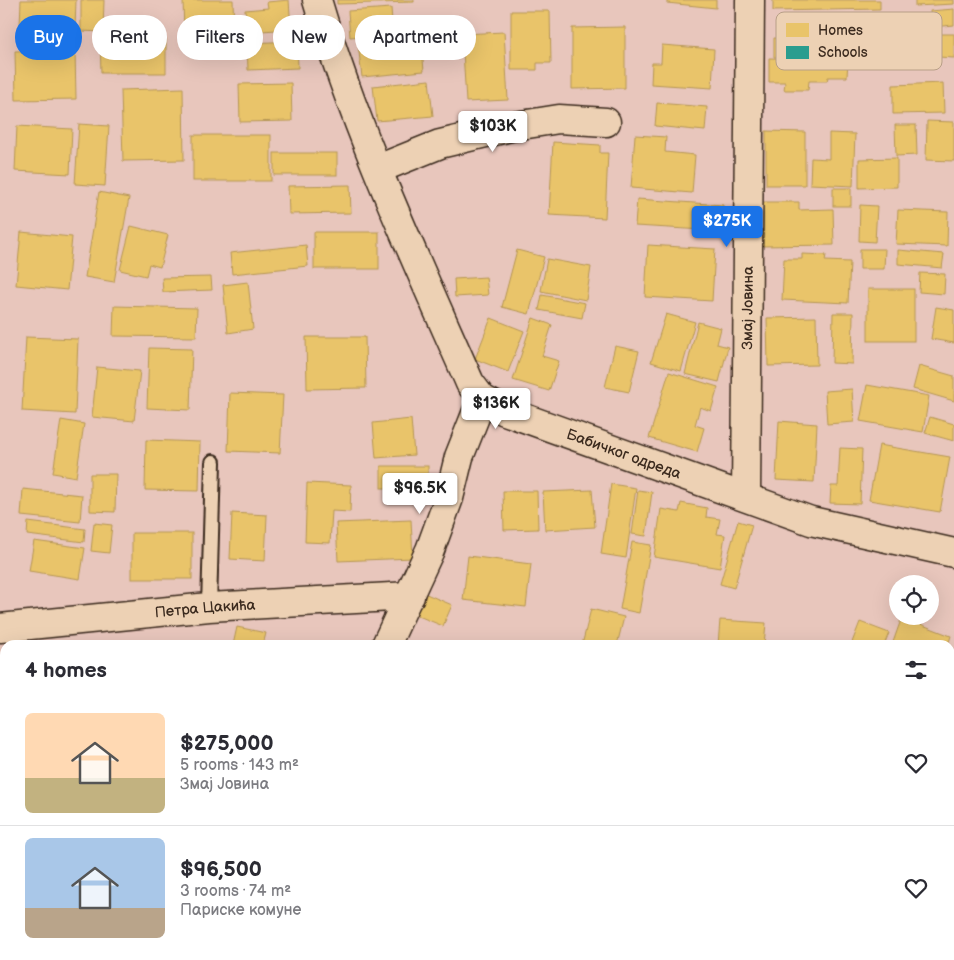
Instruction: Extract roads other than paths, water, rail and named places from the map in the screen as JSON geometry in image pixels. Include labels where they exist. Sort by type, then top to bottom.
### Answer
[{"type":"street","name":"Бабичког одреда","points":[[317,0],[347,94],[378,169],[470,384],[482,399],[505,411],[811,520],[954,554]]},
{"type":"street","name":"Змај Јовина","points":[[746,496],[750,0]]},
{"type":"street","points":[[378,169],[440,144],[516,126],[559,119],[606,122]]},
{"type":"street","points":[[388,640],[430,550],[449,498],[459,457],[482,399]]},
{"type":"street","name":"Петра Цакића","points":[[0,628],[209,607],[410,596]]},
{"type":"lane","points":[[209,607],[213,462]]}]
